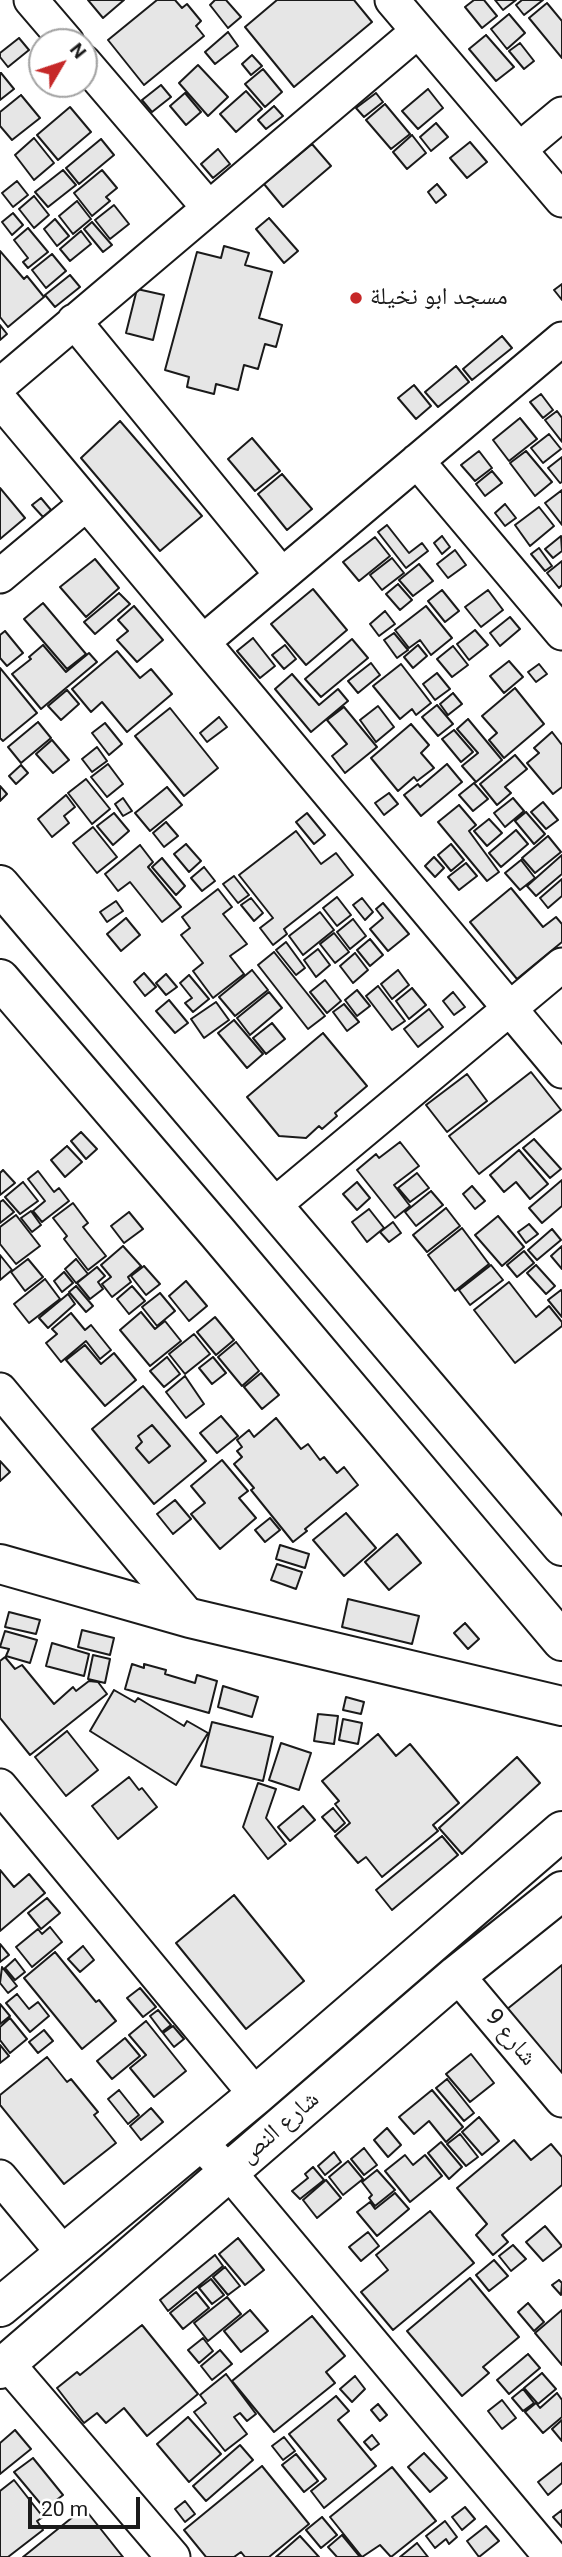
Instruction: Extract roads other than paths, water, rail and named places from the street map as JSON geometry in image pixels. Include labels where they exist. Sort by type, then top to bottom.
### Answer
[{"type":"street","points":[[31,0],[55,28]]},
{"type":"street","points":[[392,0],[562,200]]},
{"type":"street","points":[[0,385],[208,206],[418,31]]},
{"type":"street","points":[[98,78],[208,206]]},
{"type":"street","points":[[520,149],[562,114]]},
{"type":"street","points":[[74,321],[281,574]]},
{"type":"street","points":[[204,640],[562,339]]},
{"type":"street","points":[[0,400],[204,640],[562,1071]]},
{"type":"street","points":[[417,461],[562,633]]},
{"type":"street","points":[[0,576],[86,504]]},
{"type":"street","points":[[0,886],[562,1546]]},
{"type":"street","points":[[273,1206],[562,965]]},
{"type":"street","points":[[0,979],[217,1231],[562,1641]]},
{"type":"street","points":[[0,1390],[190,1618]]},
{"type":"street","points":[[0,1564],[190,1618],[562,1706]]},
{"type":"street","points":[[0,1786],[257,2095]]},
{"type":"street","name":"شارع النص","points":[[0,2307],[257,2095],[562,1831]]},
{"type":"street","name":"شارع النص","points":[[4,2366],[457,1975],[562,1891]]},
{"type":"street","name":"شارع 9","points":[[457,1975],[562,2100]]},
{"type":"street","points":[[199,2142],[229,2172],[551,2557]]},
{"type":"street","points":[[0,2177],[64,2254]]},
{"type":"street","points":[[4,2366],[173,2557]]},
{"type":"place","name":"مسجد ابو نخيلة","points":[[356,298]]}]
